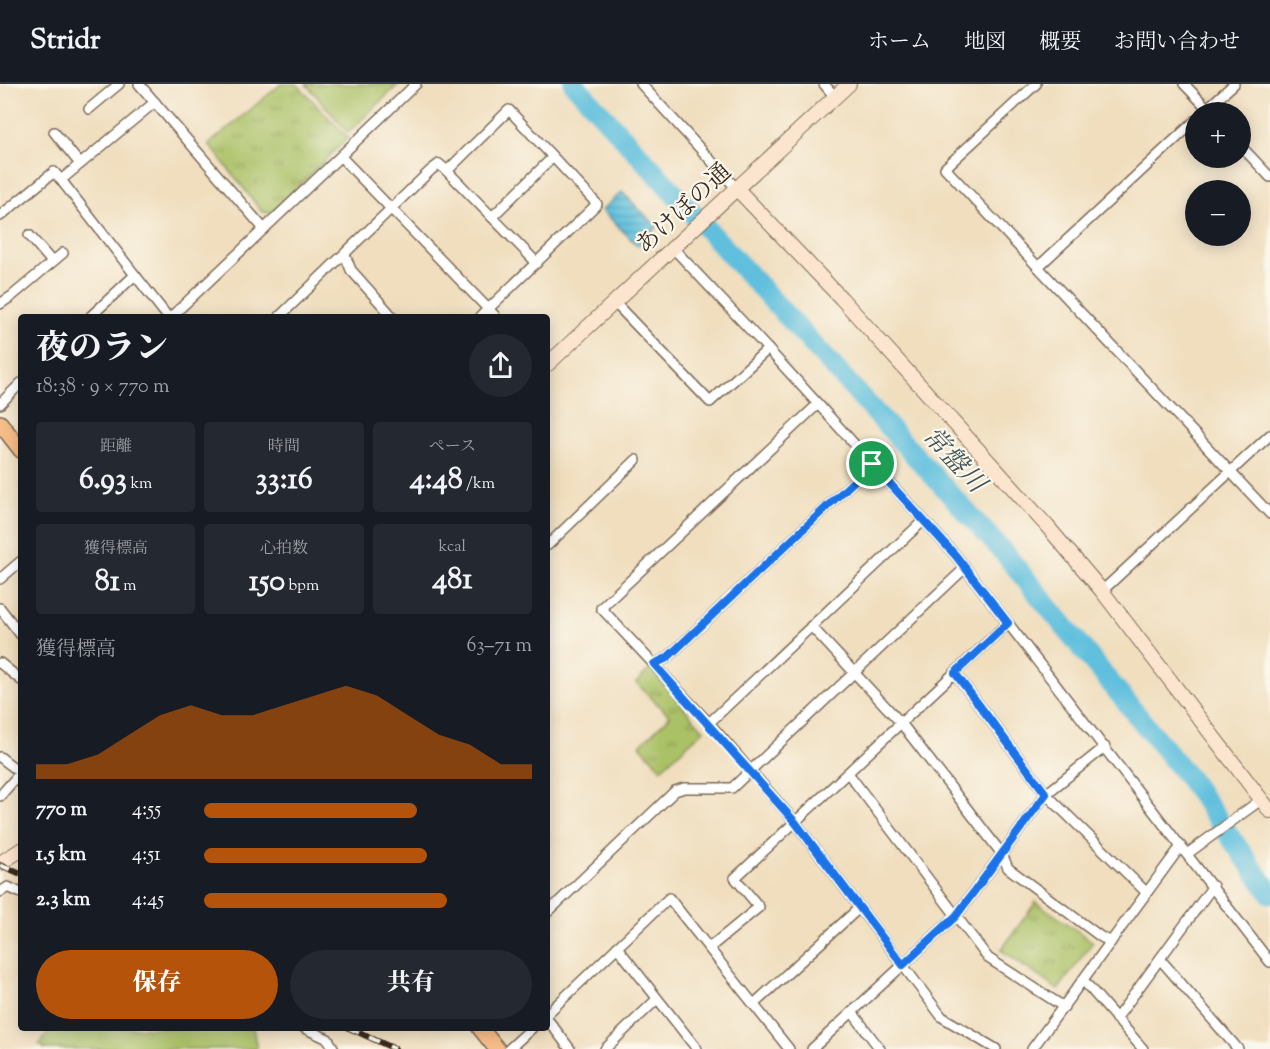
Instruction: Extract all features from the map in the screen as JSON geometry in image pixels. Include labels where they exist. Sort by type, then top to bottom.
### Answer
[{"type":"main road","points":[[0,423],[18,446]]},
{"type":"main road","points":[[482,1031],[497,1049]]},
{"type":"street","points":[[89,109],[119,84]]},
{"type":"street","points":[[139,84],[264,229]]},
{"type":"street","points":[[172,314],[416,84]]},
{"type":"street","points":[[641,84],[834,291],[1047,526],[1102,591],[1266,805],[1240,816],[1187,854]]},
{"type":"street","points":[[824,84],[836,97]]},
{"type":"street","name":"あけぼの通","points":[[550,362],[849,84]]},
{"type":"street","points":[[1036,84],[945,168],[1270,514]]},
{"type":"street","points":[[1184,84],[1199,102]]},
{"type":"street","points":[[1216,102],[1234,84]]},
{"type":"street","points":[[62,180],[154,102]]},
{"type":"street","points":[[341,157],[488,314],[597,204],[509,110],[447,171]]},
{"type":"street","points":[[1038,267],[1185,130]]},
{"type":"street","points":[[54,132],[80,164]]},
{"type":"street","points":[[492,217],[553,157]]},
{"type":"street","points":[[1251,157],[1270,177]]},
{"type":"street","points":[[282,314],[439,164],[537,263]]},
{"type":"street","points":[[0,216],[54,172],[168,314]]},
{"type":"street","points":[[29,235],[52,262]]},
{"type":"street","points":[[678,244],[768,349],[965,567],[1270,962]]},
{"type":"street","points":[[0,304],[63,253]]},
{"type":"street","points":[[345,255],[351,270],[390,314]]},
{"type":"street","points":[[93,314],[135,275]]},
{"type":"street","points":[[615,303],[710,402],[768,349]]},
{"type":"street","points":[[0,404],[18,386]]},
{"type":"street","points":[[818,404],[602,608],[709,723],[795,822],[942,1017],[996,1049]]},
{"type":"street","points":[[1102,591],[1270,435]]},
{"type":"street","points":[[550,543],[636,460]]},
{"type":"street","points":[[654,664],[667,658],[872,464]]},
{"type":"street","points":[[709,723],[923,520]]},
{"type":"street","points":[[0,579],[18,564]]},
{"type":"street","points":[[550,910],[675,792],[684,788],[732,788],[965,567]]},
{"type":"street","points":[[0,609],[18,631]]},
{"type":"street","points":[[709,948],[759,907],[735,878],[1008,623]]},
{"type":"street","points":[[811,626],[901,723],[1002,854],[1008,868],[1111,942]]},
{"type":"street","points":[[0,663],[18,678]]},
{"type":"street","points":[[955,673],[1046,794],[1147,893]]},
{"type":"street","points":[[812,1049],[956,916],[1046,794],[1105,747]]},
{"type":"street","points":[[0,757],[18,771]]},
{"type":"street","points":[[848,773],[987,958],[1064,1007]]},
{"type":"street","points":[[0,796],[18,776]]},
{"type":"street","points":[[1032,1049],[1181,846]]},
{"type":"street","points":[[0,863],[18,852]]},
{"type":"street","points":[[1116,1018],[1212,886]]},
{"type":"street","points":[[0,892],[8,887],[18,892]]},
{"type":"street","points":[[550,1011],[669,898],[789,1049]]},
{"type":"street","points":[[754,1004],[859,908]]},
{"type":"street","points":[[616,947],[697,1049]]},
{"type":"street","points":[[1160,959],[1238,1049]]},
{"type":"street","points":[[1083,980],[1143,1049]]},
{"type":"street","points":[[605,1049],[657,999]]},
{"type":"street","points":[[852,1012],[880,1049]]},
{"type":"street","points":[[550,1023],[570,1049]]},
{"type":"street","points":[[311,1031],[328,1039],[334,1049]]},
{"type":"street","points":[[509,1049],[529,1031]]},
{"type":"green space","points":[[281,84],[297,84],[348,138],[271,213],[262,212],[209,144]]},
{"type":"green space","points":[[306,84],[399,84],[348,133]]},
{"type":"green space","points":[[650,669],[704,730],[661,769],[640,745],[670,716],[636,683]]},
{"type":"green space","points":[[1036,902],[1093,942],[1058,990],[1001,950]]},
{"type":"green space","points":[[50,1031],[254,1031],[257,1049],[45,1049],[39,1044]]},
{"type":"water","points":[[622,192],[657,227],[638,246],[602,210]]},
{"type":"waterway","name":"常盤川","points":[[574,84],[1005,554],[1190,780],[1270,893]]},
{"type":"railway","points":[[0,865],[18,873]]},
{"type":"railway","points":[[356,1031],[395,1049]]},
{"type":"route","points":[[872,464],[956,556],[1008,623],[955,673],[1046,794],[956,916],[903,965],[795,822],[654,664],[667,658],[872,464]]}]
